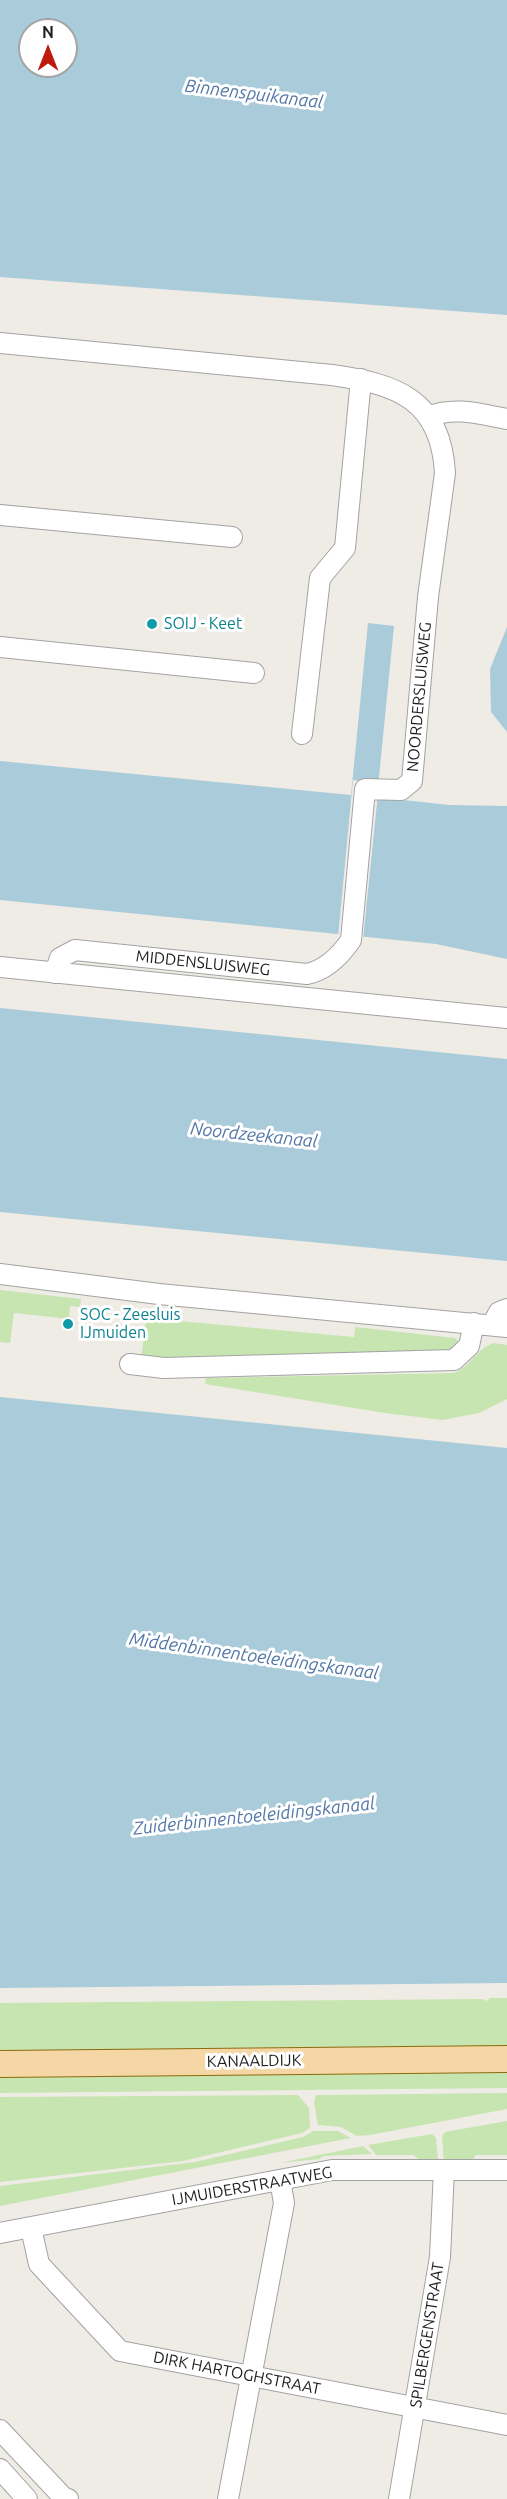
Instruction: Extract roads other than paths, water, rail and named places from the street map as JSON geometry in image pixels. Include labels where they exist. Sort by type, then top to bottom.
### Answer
[{"type":"main road","name":"KANAALDIJK","points":[[0,2064],[507,2059]]},
{"type":"street","points":[[0,343],[361,379],[391,387],[411,400],[428,417],[440,411],[454,411],[507,419]]},
{"type":"street","points":[[302,734],[320,578],[345,548],[361,379]]},
{"type":"street","name":"NOORDERSLUISWEG","points":[[351,940],[365,789],[401,790],[412,781],[428,597],[445,472],[441,444],[428,417]]},
{"type":"street","points":[[0,515],[232,537]]},
{"type":"street","points":[[0,647],[254,672]]},
{"type":"street","name":"MIDDENSLUISWEG","points":[[55,973],[60,958],[75,950],[308,974],[320,971],[342,953],[351,940]]},
{"type":"street","points":[[0,967],[507,1018]]},
{"type":"street","points":[[0,1274],[170,1295],[491,1325]]},
{"type":"street","points":[[130,1364],[164,1368],[454,1360],[491,1325],[499,1312],[507,1309]]},
{"type":"street","name":"IJMUIDERSTRAATWEG","points":[[0,2233],[332,2170],[507,2170]]},
{"type":"street","name":"SPILBERGENSTRAAT","points":[[399,2499],[440,2258],[444,2170]]},
{"type":"street","points":[[228,2499],[284,2202],[280,2180]]},
{"type":"street","name":"DIRK HARTOGHSTRAAT","points":[[31,2228],[39,2264],[120,2351],[507,2426]]},
{"type":"street","points":[[2,2436],[64,2498],[68,2499]]},
{"type":"street","points":[[0,2469],[27,2499]]},
{"type":"water","name":"Binnenspuikanaal","points":[[0,0],[507,0],[507,315],[0,277]]},
{"type":"water","points":[[368,623],[394,626],[377,797],[449,805],[507,806],[507,959],[436,944],[0,900],[0,761],[351,795]]},
{"type":"water","points":[[507,627],[507,732],[491,712],[490,669]]},
{"type":"water","name":"Noordzeekanaal","points":[[0,1008],[507,1059],[507,1261],[0,1212]]},
{"type":"water","points":[[0,1397],[507,1448],[507,1983],[0,1988]]},
{"type":"place","name":"SOIJ - Keet","points":[[152,624]]},
{"type":"place","name":"SOC - Zeesluis IJmuiden","points":[[68,1324]]},
{"type":"water label","name":"Middenbinnentoeleidingskanaal","points":[[254,1656]]},
{"type":"water label","name":"Zuiderbinnentoeleidingskanaal","points":[[254,1816]]}]
